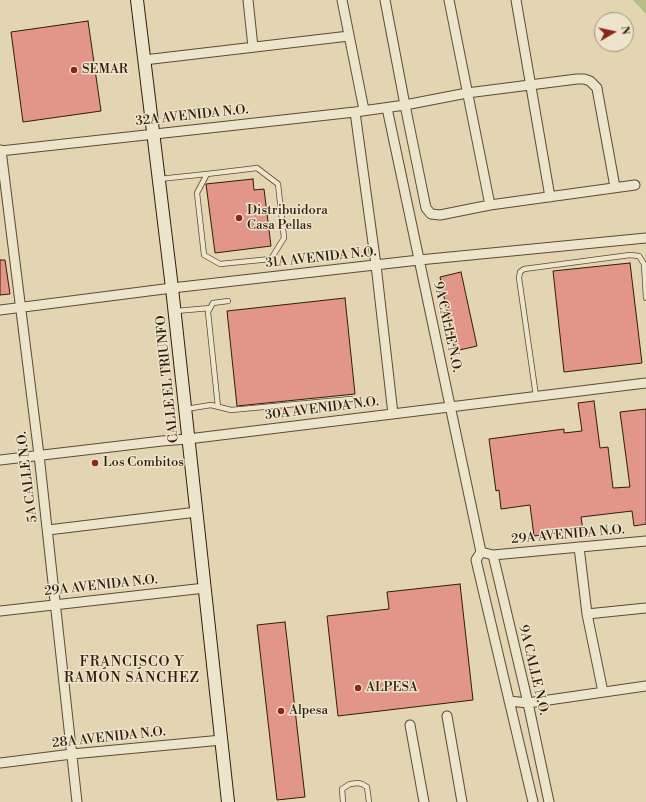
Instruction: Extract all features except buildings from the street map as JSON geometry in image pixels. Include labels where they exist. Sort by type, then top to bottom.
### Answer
[{"type":"main road","name":"CALLE EL TRIUNFO","points":[[137,0],[172,288],[228,802]]},
{"type":"street","points":[[248,0],[253,47]]},
{"type":"street","points":[[342,0],[349,36],[359,111],[393,414]]},
{"type":"street","points":[[385,0],[426,208],[431,214],[440,215],[490,206],[635,185]]},
{"type":"street","points":[[448,0],[490,206]]},
{"type":"street","points":[[516,0],[550,197]]},
{"type":"street","points":[[144,60],[349,36]]},
{"type":"street","name":"32A AVENIDA N.O.","points":[[1,150],[387,108],[467,93],[584,79],[590,81],[597,88],[615,187]]},
{"type":"street","name":"9A CALLE N.O.","points":[[387,108],[481,552],[476,560],[533,802]]},
{"type":"street","name":"5A CALLE N.O.","points":[[1,150],[48,530],[77,802]]},
{"type":"street","name":"31A AVENIDA N.O.","points":[[0,310],[172,288],[419,260],[646,238]]},
{"type":"street","name":"30A AVENIDA N.O.","points":[[0,460],[188,439],[646,383]]},
{"type":"street","points":[[48,530],[197,512]]},
{"type":"street","name":"29A AVENIDA N.O.","points":[[493,555],[646,541]]},
{"type":"street","points":[[579,548],[587,614],[603,692]]},
{"type":"street","points":[[481,552],[493,555]]},
{"type":"street","name":"9A CALLE N.O.","points":[[493,555],[550,802]]},
{"type":"street","name":"29A AVENIDA N.O.","points":[[0,611],[205,588]]},
{"type":"street","points":[[587,614],[646,608]]},
{"type":"street","points":[[509,701],[528,703],[646,686]]},
{"type":"street","points":[[447,716],[462,802]]},
{"type":"street","points":[[410,725],[424,802]]},
{"type":"street","name":"28A AVENIDA N.O.","points":[[0,763],[72,754],[222,740]]},
{"type":"lane","points":[[159,179],[258,168],[278,184],[284,238],[270,259],[220,264],[204,255],[197,193],[207,174]]},
{"type":"lane","points":[[536,396],[518,278],[520,272],[524,269],[630,255],[639,256],[644,264],[646,298]]},
{"type":"lane","points":[[218,406],[208,312],[213,303],[228,301]]},
{"type":"lane","points":[[174,311],[210,308]]},
{"type":"lane","points":[[185,409],[211,405],[231,410],[351,399]]},
{"type":"lane","points":[[343,802],[342,789],[350,784],[358,783],[367,787],[369,802]]},
{"type":"green space","points":[[633,0],[646,0],[646,14]]},
{"type":"place","name":"SEMAR","points":[[74,70]]},
{"type":"place","name":"Distribuidora Casa Pellas","points":[[239,218]]},
{"type":"place","name":"Los Combitos","points":[[95,463]]},
{"type":"place","name":"ALPESA","points":[[358,688]]},
{"type":"place","name":"Alpesa","points":[[281,711]]},
{"type":"district","name":"FRANCISCO Y RAMÓN SÁNCHEZ","points":[[132,672]]}]
